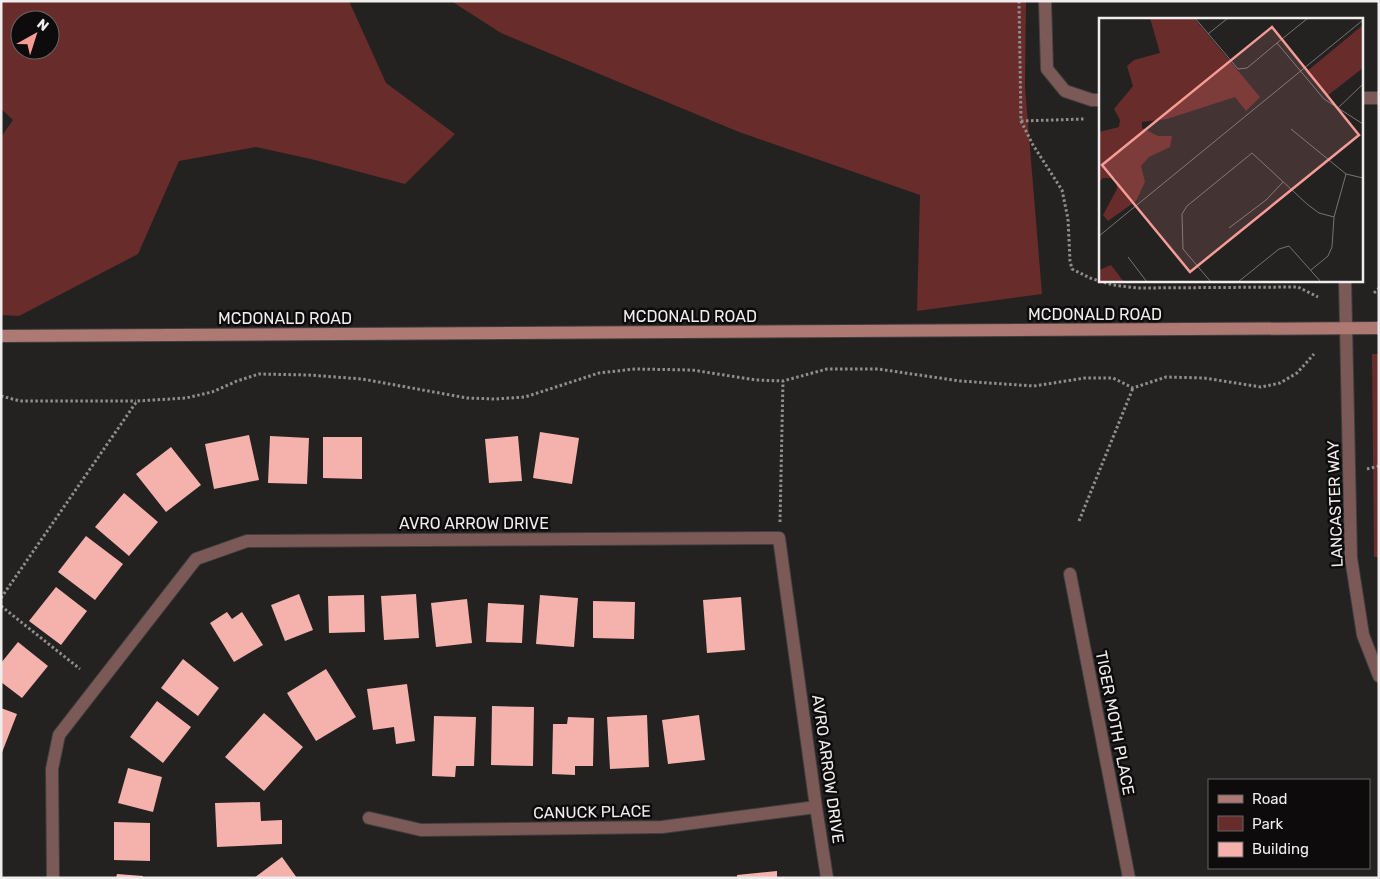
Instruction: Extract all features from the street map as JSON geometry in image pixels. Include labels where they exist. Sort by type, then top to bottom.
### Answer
[{"type":"street","points":[[1045,1],[1047,69],[1065,91],[1092,100],[1099,100]]},
{"type":"street","points":[[1362,98],[1379,98]]},
{"type":"street","name":"LANCASTER WAY","points":[[1345,281],[1352,558],[1363,635],[1379,676]]},
{"type":"street","name":"MCDONALD ROAD","points":[[1,336],[1379,328]]},
{"type":"street","name":"AVRO ARROW DRIVE","points":[[53,878],[52,769],[60,734],[196,559],[247,541],[779,538],[827,878]]},
{"type":"street","name":"TIGER MOTH PLACE","points":[[1070,574],[1129,878]]},
{"type":"street","name":"CANUCK PLACE","points":[[369,818],[421,830],[662,827],[816,807]]},
{"type":"path","points":[[1019,1],[1022,120],[1034,145],[1062,190],[1068,219],[1072,269],[1099,281]]},
{"type":"path","points":[[1022,120],[1084,119]]},
{"type":"path","points":[[1100,281],[1129,287],[1298,287],[1318,297]]},
{"type":"path","points":[[1374,293],[1379,288]]},
{"type":"path","points":[[1,396],[20,401],[137,401],[186,398],[212,392],[259,374],[362,379],[467,398],[495,399],[525,397],[599,373],[635,369],[692,370],[756,380],[783,381],[827,369],[878,369],[960,381],[1034,386],[1085,378],[1113,378],[1133,388],[1166,377],[1204,378],[1261,387],[1280,383],[1297,373],[1314,354]]},
{"type":"path","points":[[779,538],[783,381]]},
{"type":"path","points":[[1079,521],[1133,388]]},
{"type":"path","points":[[1,598],[137,401]]},
{"type":"path","points":[[1364,469],[1379,466]]},
{"type":"path","points":[[1,606],[80,669]]},
{"type":"green space","points":[[1,1],[349,1],[386,83],[455,134],[405,184],[311,159],[256,147],[179,161],[138,254],[19,316],[1,315],[1,137],[13,120],[1,109]]},
{"type":"green space","points":[[451,1],[1026,1],[1025,87],[1042,294],[917,311],[920,195],[739,132],[501,33]]},
{"type":"green space","points":[[1372,354],[1379,354],[1379,557],[1374,557]]},
{"type":"building","points":[[540,432],[579,438],[572,484],[533,478]]},
{"type":"building","points":[[249,435],[259,480],[214,489],[205,444]]},
{"type":"building","points":[[270,436],[309,438],[307,484],[268,483]]},
{"type":"building","points":[[518,436],[522,481],[489,483],[485,439]]},
{"type":"building","points":[[323,437],[362,437],[362,479],[323,478]]},
{"type":"building","points":[[171,447],[201,485],[166,512],[136,474]]},
{"type":"building","points":[[124,493],[158,522],[129,556],[95,527]]},
{"type":"building","points":[[86,536],[123,564],[95,600],[58,572]]},
{"type":"building","points":[[56,587],[87,611],[61,645],[29,621]]},
{"type":"building","points":[[299,594],[313,630],[285,641],[271,605]]},
{"type":"building","points":[[416,594],[419,638],[384,640],[381,596]]},
{"type":"building","points":[[364,595],[365,632],[329,633],[328,596]]},
{"type":"building","points":[[540,595],[578,598],[574,647],[536,644]]},
{"type":"building","points":[[741,597],[745,650],[707,653],[703,600]]},
{"type":"building","points":[[467,599],[472,643],[436,647],[431,603]]},
{"type":"building","points":[[593,601],[635,602],[634,639],[593,638]]},
{"type":"building","points":[[488,603],[524,605],[522,643],[486,642]]},
{"type":"building","points":[[227,612],[232,619],[242,612],[263,645],[234,662],[210,623]]},
{"type":"building","points":[[18,642],[48,666],[22,698],[1,682],[1,663]]},
{"type":"building","points":[[183,659],[219,688],[198,716],[161,688]]},
{"type":"building","points":[[326,669],[356,717],[316,741],[287,693]]},
{"type":"building","points":[[407,684],[415,741],[396,744],[394,727],[373,730],[367,689]]},
{"type":"building","points":[[157,701],[191,727],[163,763],[130,737]]},
{"type":"building","points":[[492,706],[534,707],[533,766],[491,765]]},
{"type":"building","points":[[1,708],[17,714],[1,755]]},
{"type":"building","points":[[264,713],[303,747],[264,791],[225,757]]},
{"type":"building","points":[[647,715],[649,767],[610,769],[607,717]]},
{"type":"building","points":[[699,715],[705,760],[668,764],[662,720]]},
{"type":"building","points":[[434,716],[476,717],[474,766],[456,766],[455,777],[432,776]]},
{"type":"building","points":[[568,717],[594,718],[593,766],[575,766],[575,775],[552,774],[553,724],[567,724]]},
{"type":"building","points":[[128,768],[162,777],[153,812],[118,803]]},
{"type":"building","points":[[260,802],[261,821],[282,820],[282,844],[217,847],[215,803]]},
{"type":"building","points":[[114,822],[150,823],[150,861],[114,860]]},
{"type":"building","points":[[282,857],[297,878],[254,878]]},
{"type":"building","points":[[777,871],[777,878],[737,878],[737,875]]},
{"type":"building","points":[[117,874],[143,876],[143,878],[116,878]]}]
